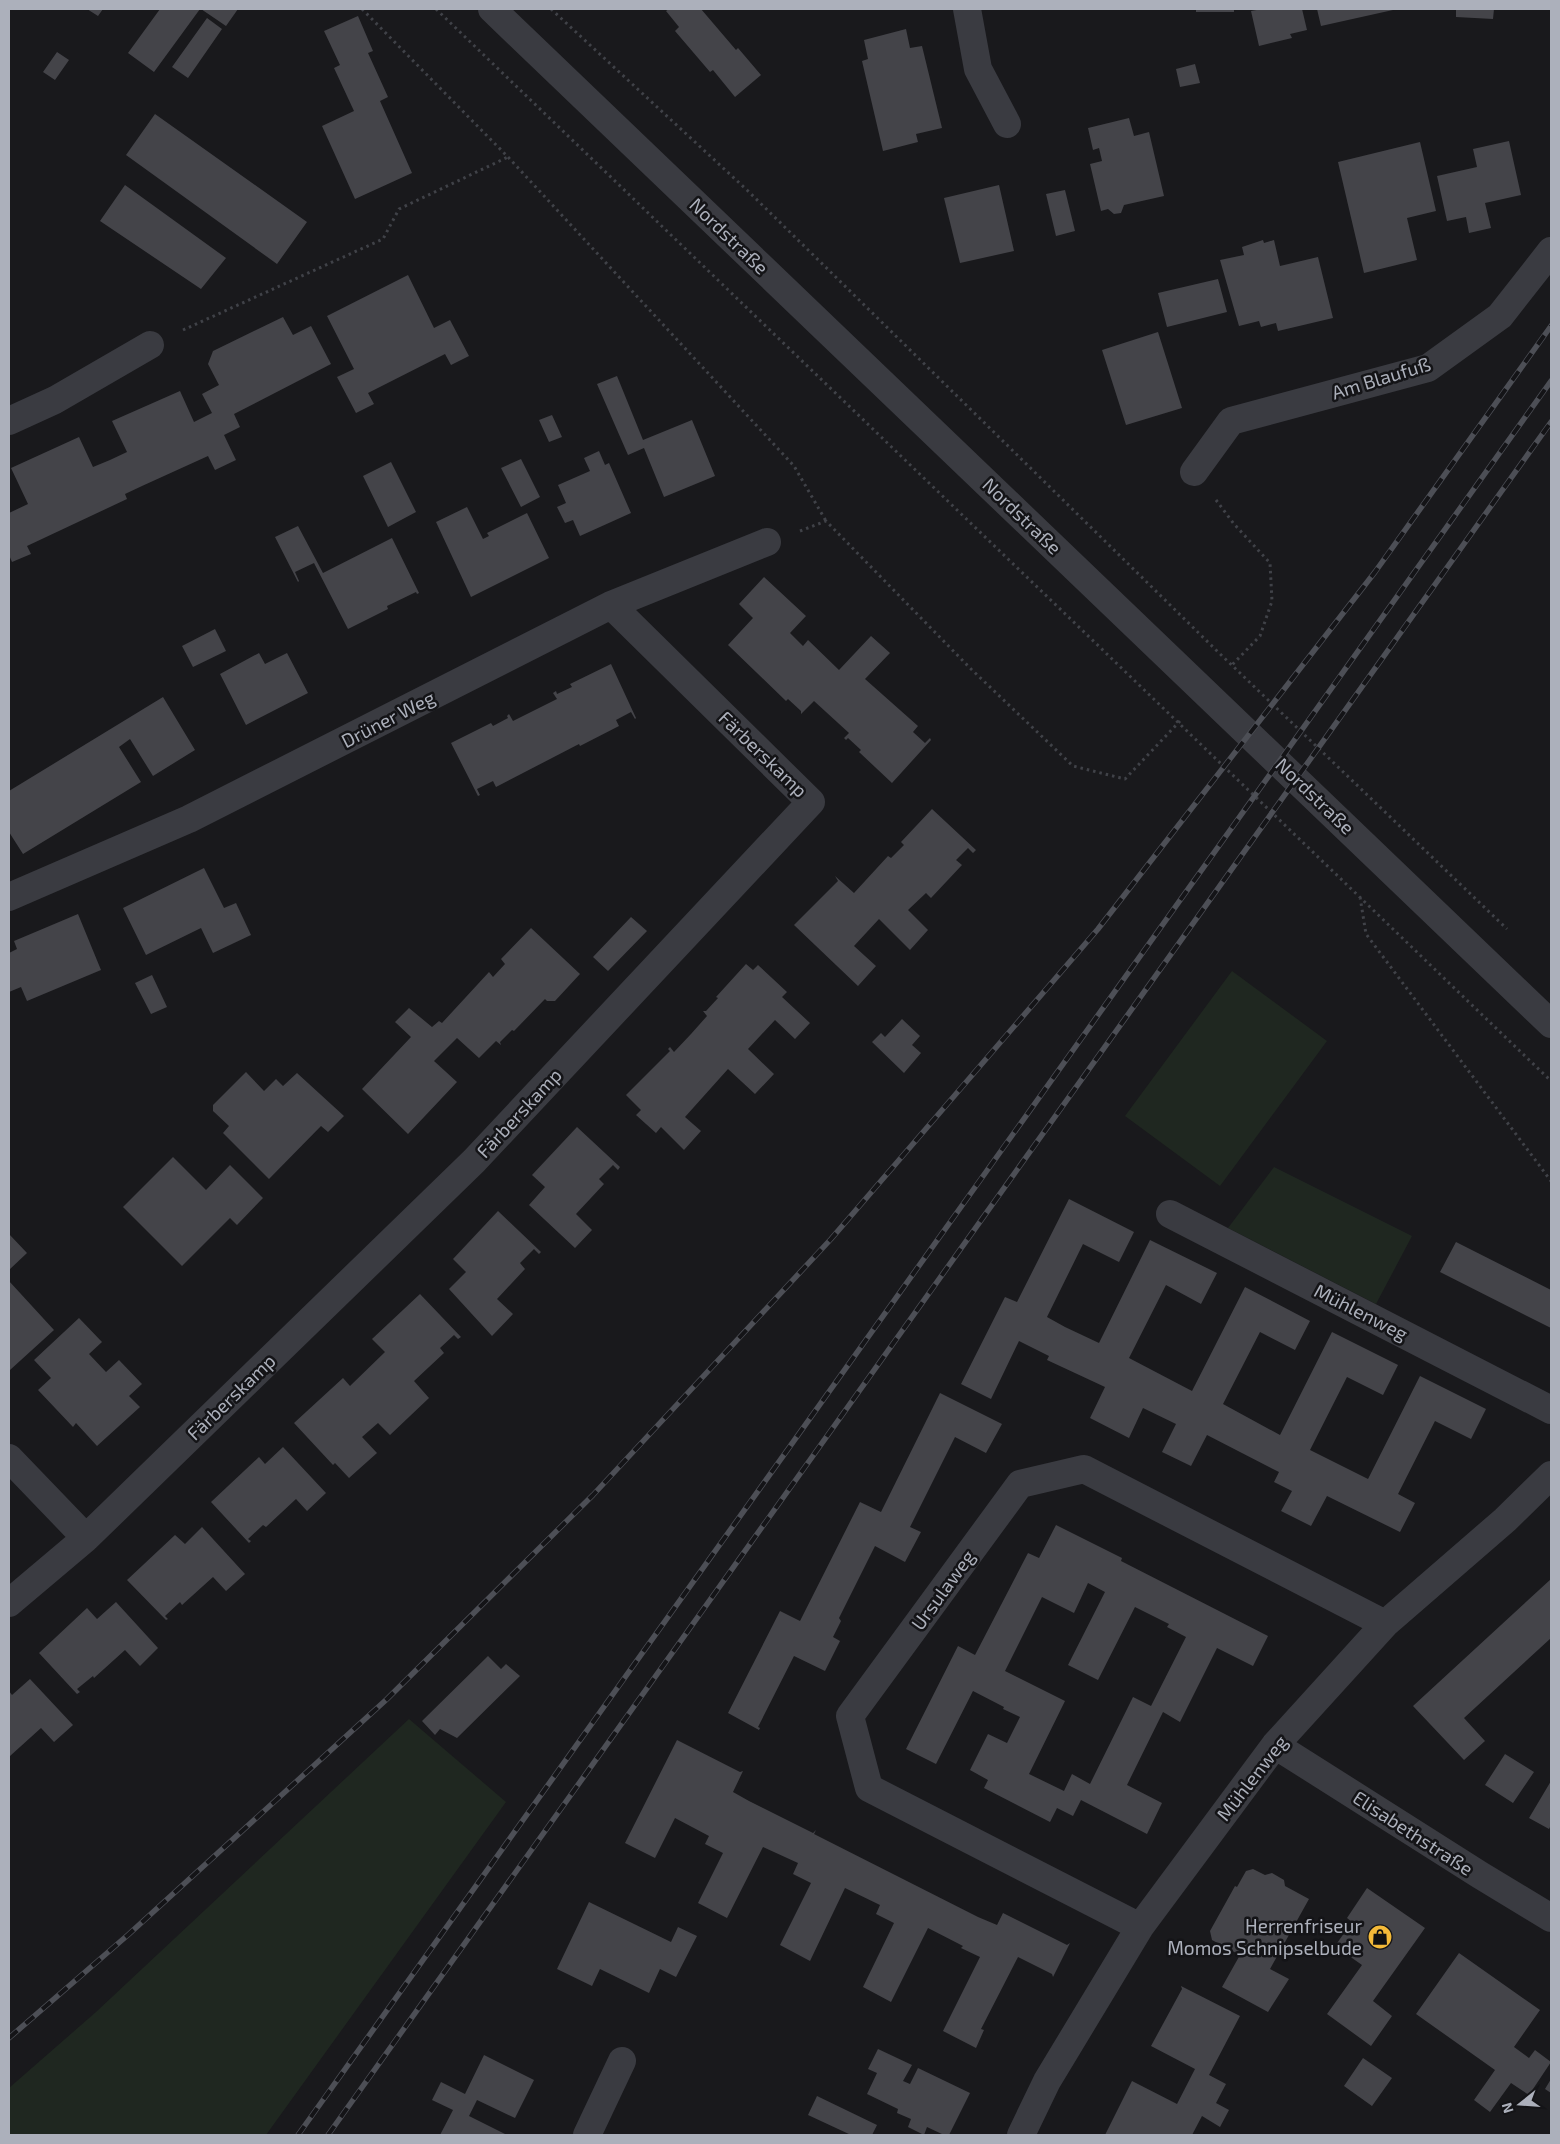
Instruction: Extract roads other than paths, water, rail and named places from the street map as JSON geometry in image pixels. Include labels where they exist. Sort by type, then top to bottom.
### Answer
[{"type":"street","name":"Nordstraße","points":[[492,9],[1551,1024]]},
{"type":"street","points":[[967,9],[978,69],[1007,124]]},
{"type":"street","name":"Am Blaufuß","points":[[1194,472],[1231,420],[1428,368],[1500,316],[1551,251]]},
{"type":"street","points":[[9,421],[55,400],[150,345]]},
{"type":"street","name":"Drüner Weg","points":[[9,897],[189,819],[610,605],[767,542]]},
{"type":"street","name":"Färberskamp","points":[[9,1603],[86,1538],[474,1161],[811,802],[610,605]]},
{"type":"street","name":"Mühlenweg","points":[[1170,1214],[1551,1410]]},
{"type":"street","points":[[9,1458],[86,1538]]},
{"type":"street","name":"Ursulaweg","points":[[1140,1927],[868,1788],[850,1716],[1020,1484],[1084,1469],[1386,1624]]},
{"type":"street","name":"Mühlenweg","points":[[1022,2135],[1047,2081],[1140,1927],[1275,1745],[1386,1624],[1505,1520],[1551,1475]]},
{"type":"street","name":"Elisabethstraße","points":[[1275,1745],[1551,1918]]},
{"type":"street","points":[[587,2135],[622,2062]]},
{"type":"railway","points":[[9,2038],[129,1934],[387,1699],[593,1495],[831,1239],[1098,929],[1375,572],[1551,326]]},
{"type":"railway","points":[[298,2135],[1551,381]]},
{"type":"railway","points":[[328,2135],[1551,422]]},
{"type":"place","name":"Herrenfriseur Momos Schnipselbude","points":[[1380,1937]]}]
